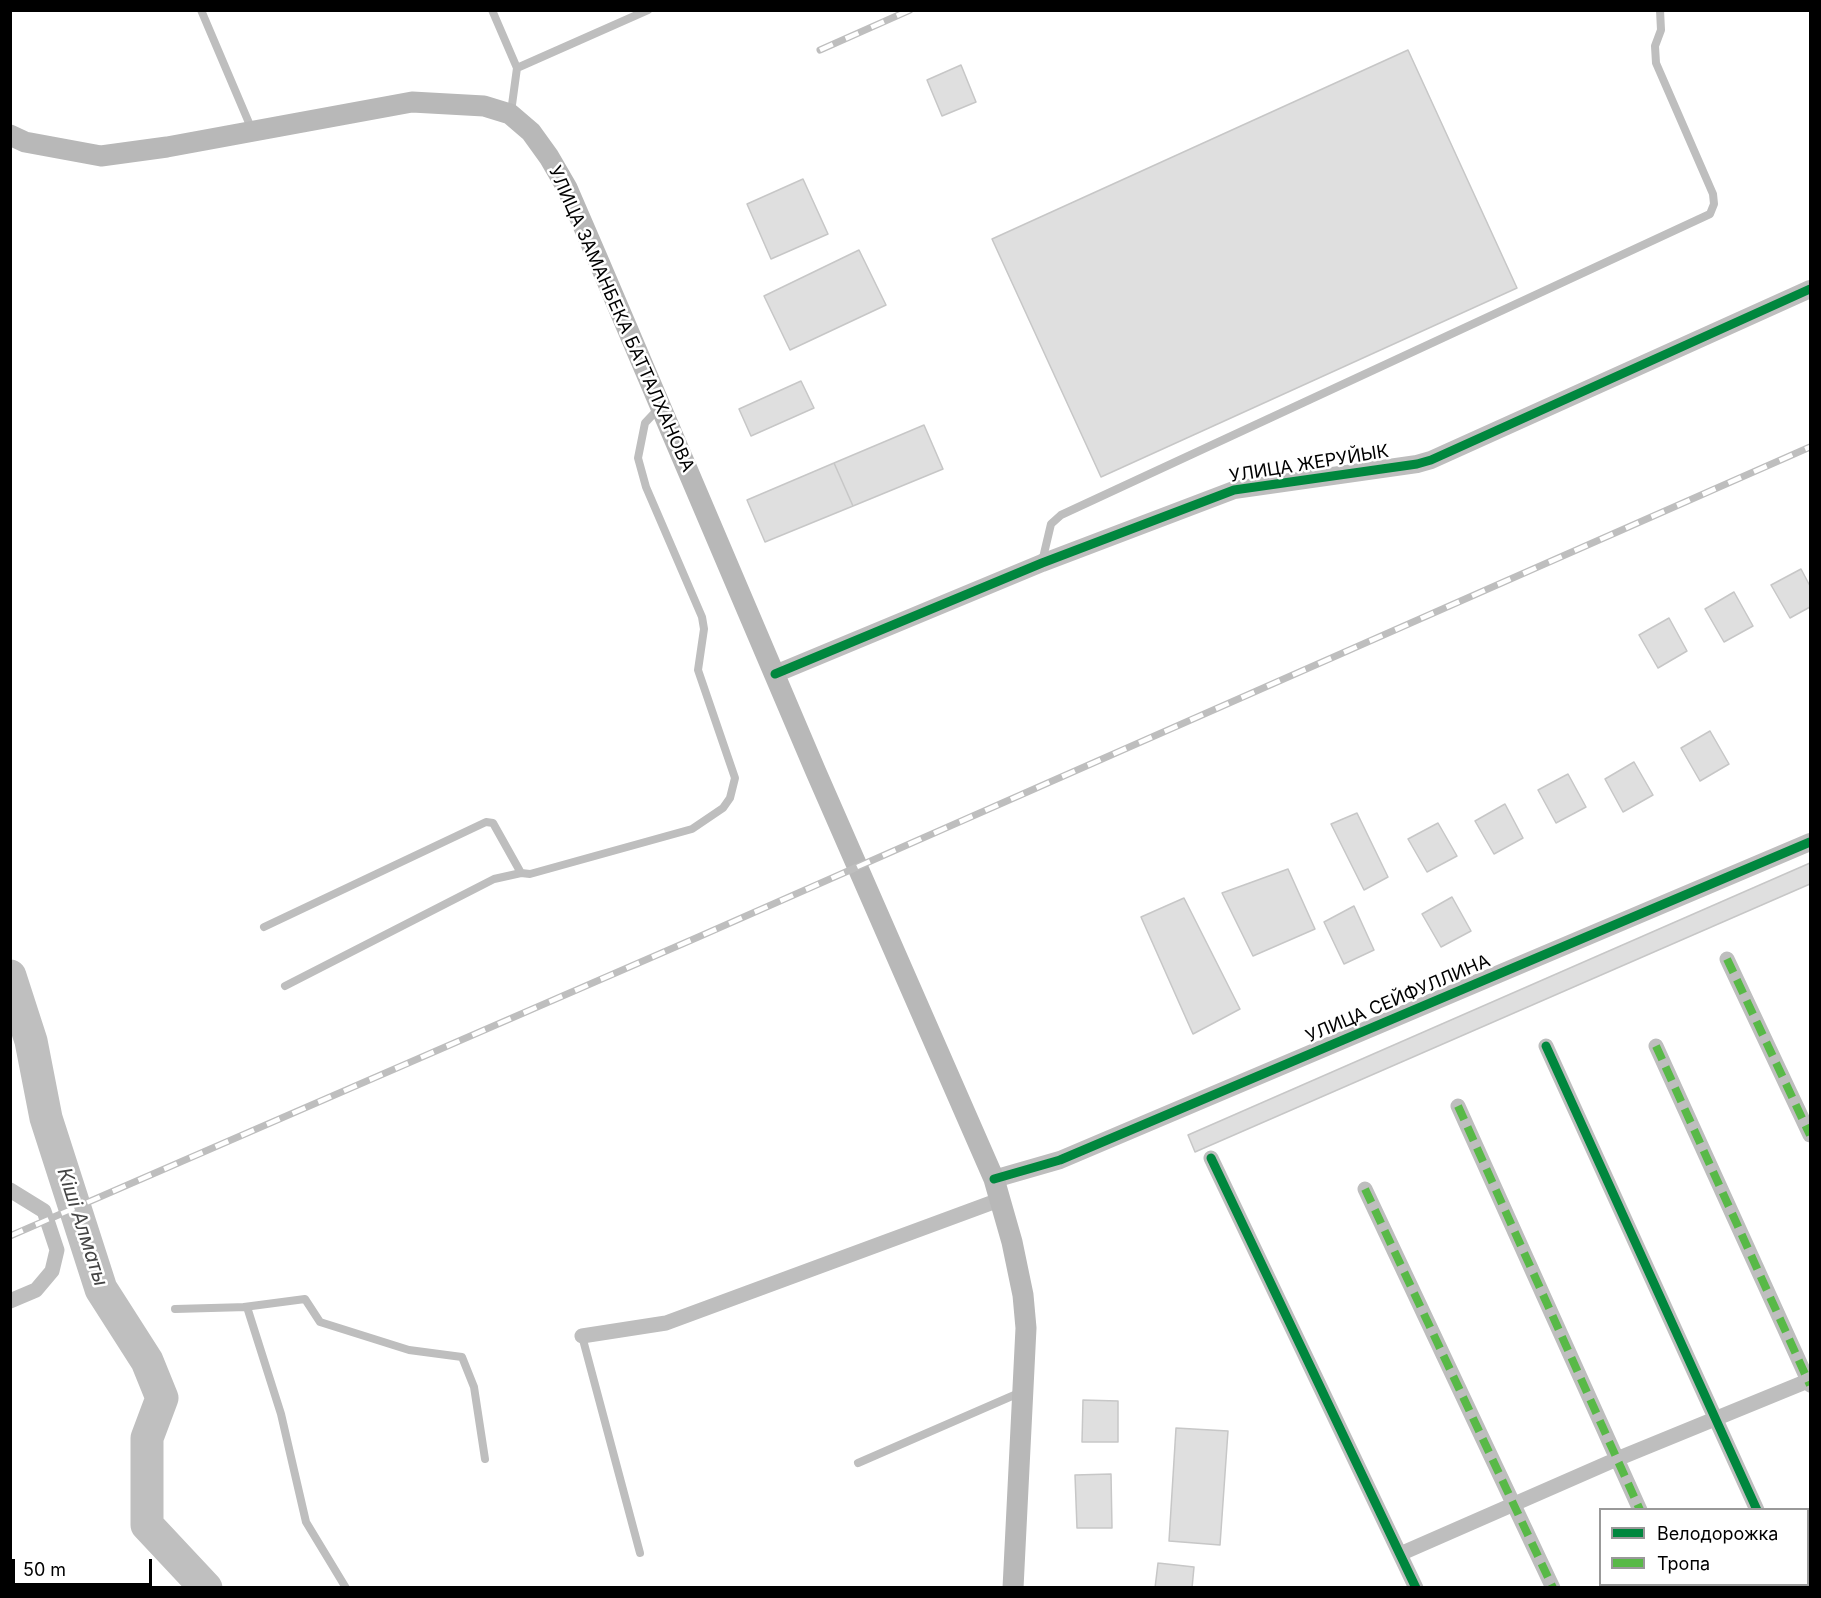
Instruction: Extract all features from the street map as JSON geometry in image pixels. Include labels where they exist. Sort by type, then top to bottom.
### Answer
[{"type":"main road","name":"УЛИЦА ЗАМАНБЕКА БАТТАЛХАНОВА","points":[[10,135],[25,142],[101,156],[167,147],[412,102],[484,106],[510,114],[531,132],[567,188],[816,772],[898,954],[994,1179]]},
{"type":"main road","points":[[994,1179],[1012,1242],[1023,1295],[1026,1328],[1013,1587]]},
{"type":"street","name":"УЛИЦА ЖЕРУЙЫК","points":[[775,674],[1042,563],[1234,490],[1417,464],[1431,460],[1810,289]]},
{"type":"street","name":"УЛИЦА СЕЙФУЛЛИНА","points":[[994,1179],[1060,1160],[1810,842]]},
{"type":"street","points":[[1727,959],[1810,1135]]},
{"type":"street","points":[[1546,1046],[1757,1508]]},
{"type":"street","points":[[1400,1554],[1617,1459],[1810,1382],[1656,1046]]},
{"type":"street","points":[[1458,1106],[1640,1508]]},
{"type":"street","points":[[1211,1158],[1416,1587]]},
{"type":"street","points":[[1365,1189],[1553,1587]]},
{"type":"street","points":[[10,1190],[44,1211],[57,1250],[52,1271],[36,1290],[10,1300]]},
{"type":"street","points":[[582,1336],[666,1323],[999,1200]]},
{"type":"lane","points":[[201,10],[252,131]]},
{"type":"lane","points":[[492,10],[517,68],[510,114]]},
{"type":"lane","points":[[517,68],[648,10]]},
{"type":"lane","points":[[1042,563],[1051,524],[1061,514],[1710,214],[1714,204],[1713,194],[1656,63],[1655,46],[1661,30],[1660,10]]},
{"type":"lane","points":[[285,986],[494,879],[521,873],[530,874],[692,829],[723,808],[734,788],[735,778],[698,670],[704,629],[702,617],[646,487],[638,458],[645,423],[661,406]]},
{"type":"lane","points":[[264,927],[486,822],[493,823],[521,873]]},
{"type":"lane","points":[[175,1309],[244,1307],[305,1299],[320,1322],[409,1350],[462,1357],[474,1387],[485,1459]]},
{"type":"lane","points":[[244,1307],[247,1307],[281,1414],[306,1522],[346,1587]]},
{"type":"lane","points":[[582,1336],[640,1553]]},
{"type":"lane","points":[[858,1463],[1023,1392]]},
{"type":"building","points":[[1408,50],[1517,288],[1101,477],[992,239]]},
{"type":"building","points":[[961,65],[976,102],[942,116],[927,80]]},
{"type":"building","points":[[803,179],[828,234],[771,259],[747,204]]},
{"type":"building","points":[[859,250],[886,305],[790,350],[764,296]]},
{"type":"building","points":[[801,381],[814,408],[751,436],[739,409]]},
{"type":"building","points":[[924,425],[943,469],[853,506],[834,463]]},
{"type":"building","points":[[834,463],[853,506],[765,542],[747,500]]},
{"type":"building","points":[[1801,569],[1810,586],[1810,607],[1790,618],[1771,585]]},
{"type":"building","points":[[1734,592],[1753,626],[1724,642],[1705,609]]},
{"type":"building","points":[[1669,618],[1687,651],[1658,668],[1639,635]]},
{"type":"building","points":[[1710,731],[1729,764],[1700,781],[1681,748]]},
{"type":"building","points":[[1634,762],[1653,795],[1623,812],[1605,779]]},
{"type":"building","points":[[1568,774],[1586,807],[1556,823],[1538,790]]},
{"type":"building","points":[[1505,804],[1523,838],[1494,854],[1475,821]]},
{"type":"building","points":[[1357,813],[1388,877],[1364,890],[1331,824]]},
{"type":"building","points":[[1438,823],[1457,856],[1427,872],[1408,839]]},
{"type":"building","points":[[1810,863],[1810,884],[1195,1152],[1188,1135]]},
{"type":"building","points":[[1288,869],[1315,929],[1253,956],[1222,893]]},
{"type":"building","points":[[1452,897],[1471,931],[1441,947],[1422,914]]},
{"type":"building","points":[[1184,898],[1240,1009],[1193,1034],[1141,917]]},
{"type":"building","points":[[1354,906],[1374,950],[1344,964],[1324,922]]},
{"type":"building","points":[[1083,1400],[1118,1401],[1118,1442],[1082,1442]]},
{"type":"building","points":[[1176,1428],[1228,1431],[1220,1545],[1169,1541]]},
{"type":"building","points":[[1111,1474],[1112,1528],[1077,1528],[1075,1475]]},
{"type":"building","points":[[1158,1563],[1194,1567],[1192,1588],[1155,1588]]},
{"type":"waterway","name":"Кіші Алматы","points":[[10,976],[31,1041],[46,1118],[101,1289],[147,1361],[162,1398],[147,1438],[147,1525],[206,1588]]},
{"type":"railway","points":[[820,50],[910,10]]},
{"type":"railway","points":[[10,1236],[696,938],[1810,447]]},
{"type":"marked path","points":[[1727,959],[1810,1135]]},
{"type":"marked path","points":[[1656,1046],[1810,1385]]},
{"type":"marked path","points":[[1458,1106],[1639,1508]]},
{"type":"marked path","points":[[1365,1189],[1553,1588]]},
{"type":"cycle path","points":[[775,674],[1042,563],[1234,490],[1417,464],[1431,460],[1810,289]]},
{"type":"cycle path","points":[[994,1179],[1060,1160],[1810,842]]},
{"type":"cycle path","points":[[1546,1046],[1756,1508]]},
{"type":"cycle path","points":[[1211,1158],[1416,1588]]}]
